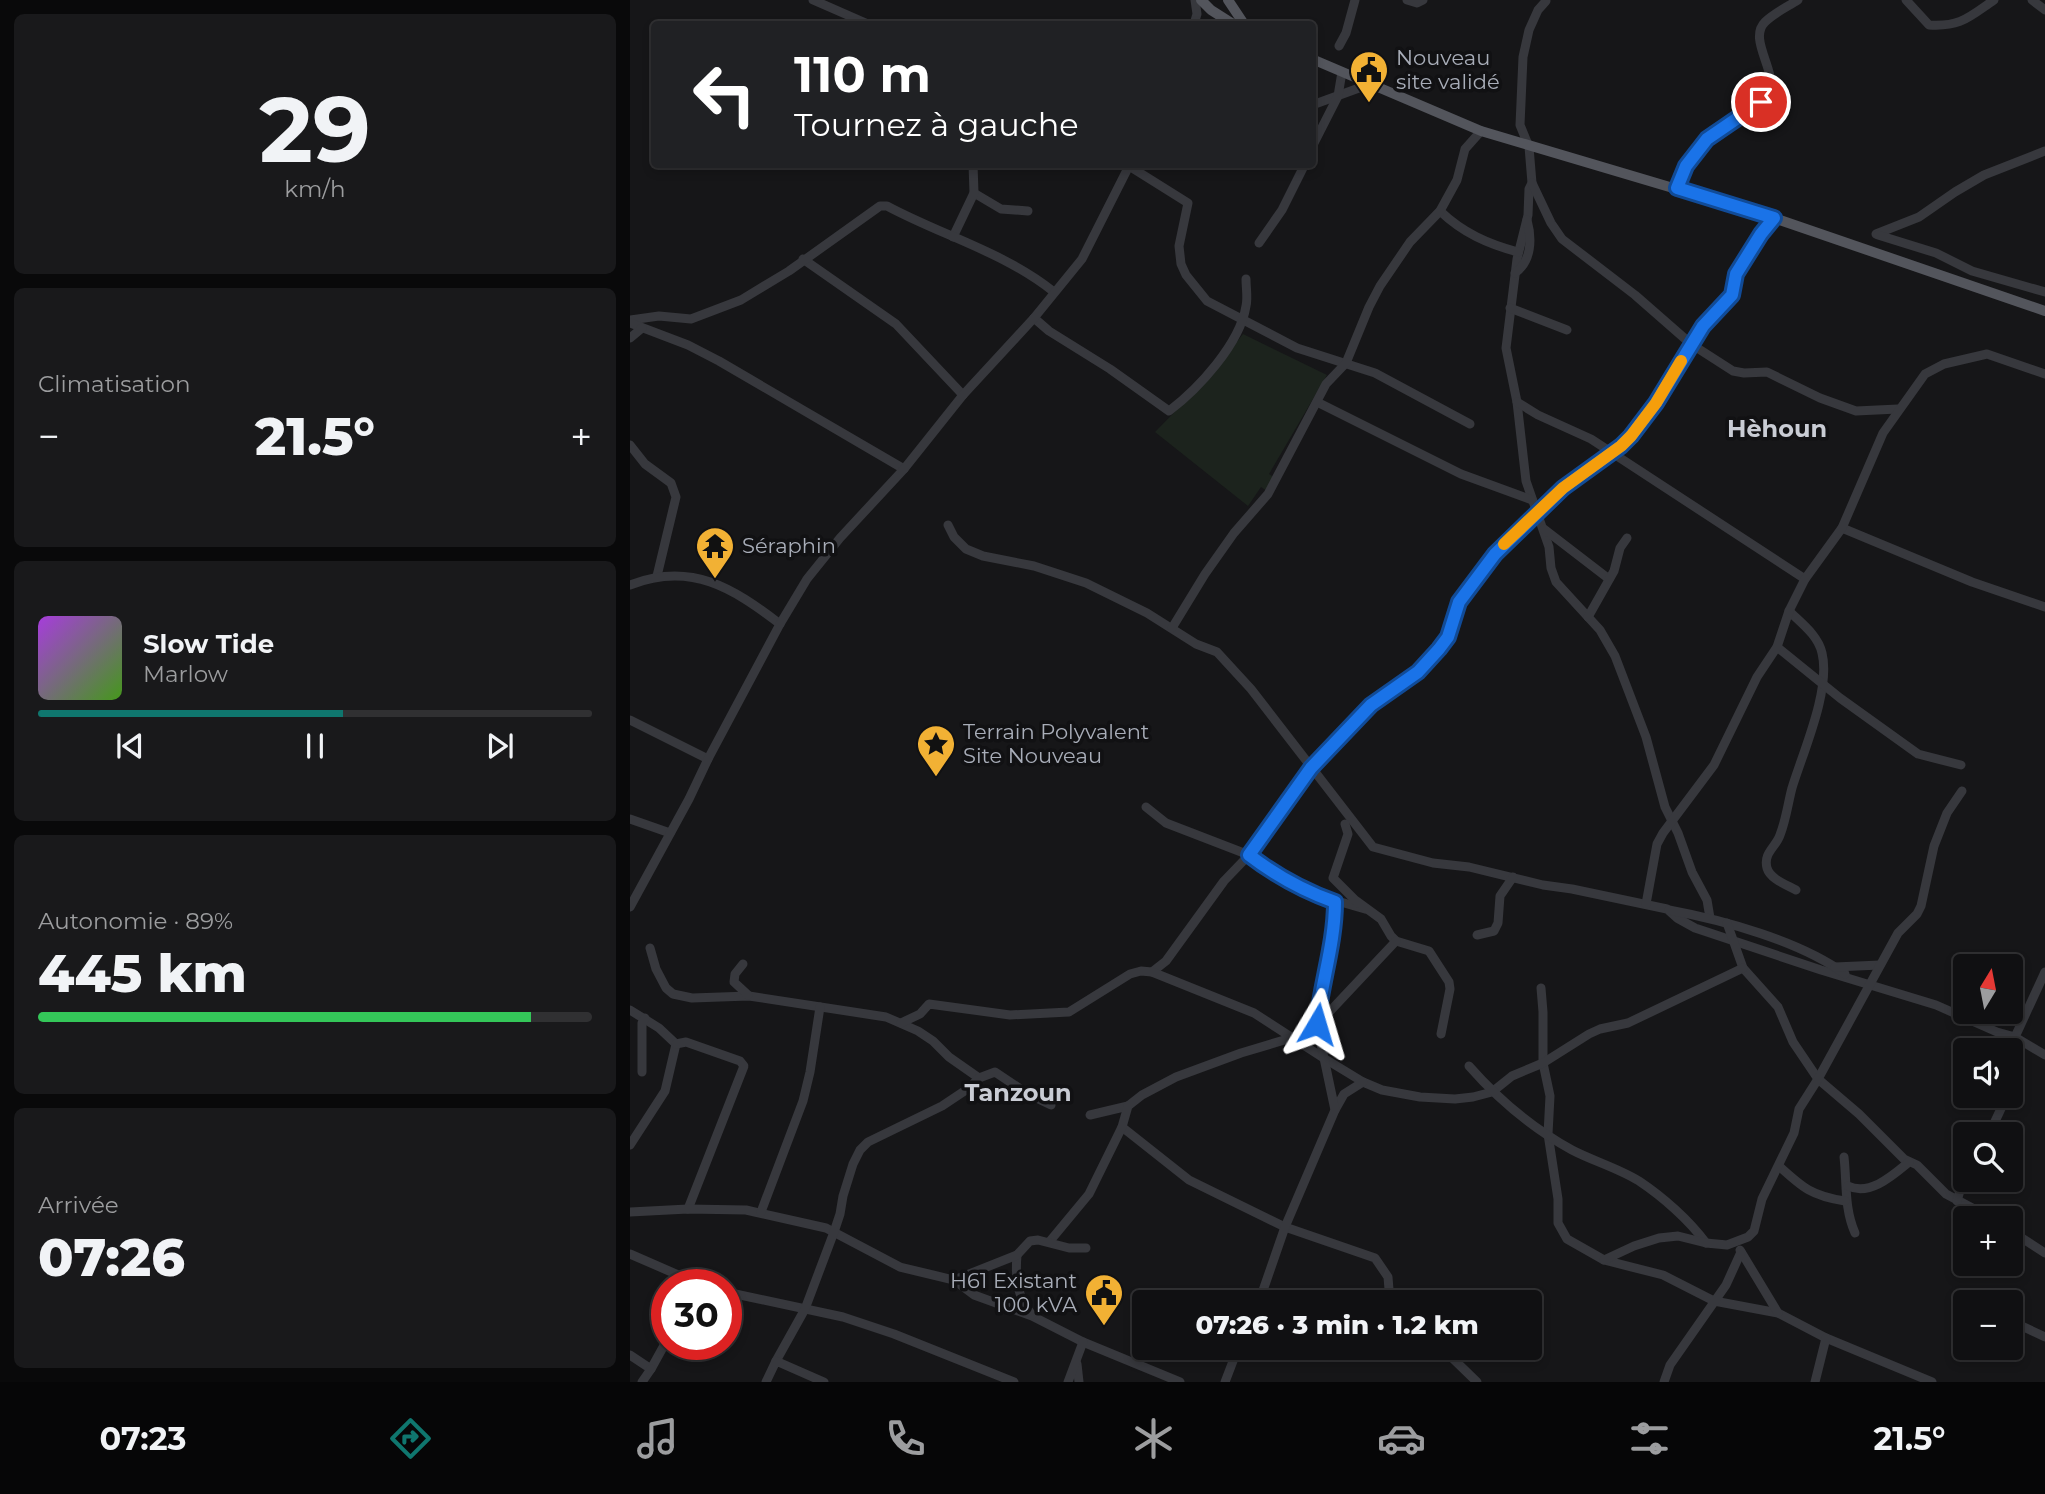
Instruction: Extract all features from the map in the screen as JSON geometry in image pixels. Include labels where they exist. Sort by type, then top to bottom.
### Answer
[{"type":"main road","points":[[1228,0],[1242,21]]},
{"type":"main road","points":[[1206,2],[1229,21]]},
{"type":"main road","points":[[1316,61],[1481,131],[1774,218],[2045,311]]},
{"type":"street","points":[[813,0],[861,21]]},
{"type":"street","points":[[1195,0],[1197,14]]},
{"type":"street","points":[[1339,46],[1346,33],[1355,0]]},
{"type":"street","points":[[1406,0],[1417,4],[1423,0]]},
{"type":"street","points":[[1547,0],[1538,10],[1529,30],[1523,57],[1520,125],[1529,147],[1532,183],[1551,223],[1562,239],[1635,295],[1691,344],[1733,371],[1767,372],[1801,390],[1856,411],[1898,409]]},
{"type":"street","points":[[1677,188],[1686,166],[1707,139],[1753,110],[1770,91],[1771,74],[1760,45],[1760,30],[1782,4],[1798,0]]},
{"type":"street","points":[[1906,0],[1929,25],[1945,26],[1957,24],[1994,0]]},
{"type":"street","points":[[2032,0],[2045,10]]},
{"type":"street","points":[[1195,21],[1206,2]]},
{"type":"street","points":[[1316,139],[1338,96],[1342,72]]},
{"type":"street","points":[[1316,104],[1370,84]]},
{"type":"street","points":[[1172,628],[1234,533],[1268,494],[1326,384],[1346,363],[1380,286],[1410,242],[1440,211],[1457,180],[1465,149],[1481,131]]},
{"type":"street","points":[[2045,151],[1984,175],[1919,217],[1876,234],[1936,253],[1972,271],[2045,292]]},
{"type":"street","points":[[953,237],[974,193],[973,168]]},
{"type":"street","points":[[630,907],[780,624],[807,579],[1082,259],[1128,168]]},
{"type":"street","points":[[1135,168],[1188,203],[1180,246],[1181,264],[1186,275],[1207,301],[1297,348],[1376,373],[1470,424]]},
{"type":"street","points":[[1259,243],[1282,210],[1303,168]]},
{"type":"street","points":[[1532,183],[1518,252],[1506,348],[1517,402],[1523,462],[1532,500],[1543,528],[1556,582],[1600,630],[1615,656],[1646,737],[1665,807],[1678,832],[1692,872],[1707,900],[1710,918]]},
{"type":"street","points":[[974,193],[1002,209],[1028,211]]},
{"type":"street","points":[[630,321],[659,316],[681,319],[700,316],[754,294],[880,206],[887,206],[1005,259],[1054,292]]},
{"type":"street","points":[[1440,211],[1466,232],[1487,243],[1518,252]]},
{"type":"street","points":[[1516,273],[1528,258],[1530,234],[1527,218]]},
{"type":"street","points":[[1152,972],[1166,961],[1224,881],[1249,855],[1311,768],[1371,705],[1418,672],[1439,649],[1448,637],[1459,602],[1495,554],[1563,488],[1631,436],[1656,403],[1703,326],[1732,295],[1736,274],[1774,218]]},
{"type":"street","points":[[803,259],[896,324],[963,395]]},
{"type":"street","points":[[1034,318],[1049,331],[1110,369],[1169,411],[1212,368],[1233,341],[1246,307],[1246,279]]},
{"type":"street","points":[[1510,308],[1567,330]]},
{"type":"street","points":[[630,321],[719,361],[904,469]]},
{"type":"street","points":[[630,338],[642,328]]},
{"type":"street","points":[[1646,904],[1657,844],[1671,820],[1714,765],[1757,677],[1777,647],[1789,611],[1805,579],[1842,528],[1883,433],[1898,409],[1925,374],[1944,364],[1987,354],[2045,374]]},
{"type":"street","points":[[1317,402],[1461,474],[1532,500]]},
{"type":"street","points":[[1517,402],[1538,415],[1591,439],[1805,579]]},
{"type":"street","points":[[630,445],[645,464],[671,483],[676,496],[657,576]]},
{"type":"street","points":[[948,525],[954,537],[966,550],[993,559],[1034,566],[1086,583],[1147,613],[1196,644],[1217,652],[1251,689],[1373,847],[1419,860],[1710,918],[1797,949],[1835,967],[1851,978]]},
{"type":"street","points":[[1543,528],[1609,579]]},
{"type":"street","points":[[1842,528],[1972,582],[2045,607]]},
{"type":"street","points":[[1588,617],[1616,565],[1622,543],[1627,538]]},
{"type":"street","points":[[630,585],[657,576],[699,579],[720,584],[750,601],[780,624]]},
{"type":"street","points":[[1789,611],[1816,639],[1822,654],[1822,683],[1815,718],[1781,834],[1768,854],[1766,863],[1768,872],[1796,890]]},
{"type":"street","points":[[1777,647],[1918,754],[1961,765]]},
{"type":"street","points":[[630,720],[708,759]]},
{"type":"street","points":[[1604,1260],[1659,1238],[1678,1236],[1727,1245],[1738,1242],[1754,1231],[1762,1199],[1794,1133],[1799,1109],[1898,933],[1922,906],[1934,846],[1947,813],[1962,791]]},
{"type":"street","points":[[1146,807],[1166,823],[1249,855],[1268,870],[1297,886],[1335,902],[1370,910]]},
{"type":"street","points":[[630,819],[670,833]]},
{"type":"street","points":[[1345,824],[1348,834],[1334,878],[1381,919],[1396,941],[1429,951],[1449,982],[1450,1000],[1441,1034]]},
{"type":"street","points":[[1477,935],[1494,932],[1498,923],[1500,896],[1513,877]]},
{"type":"street","points":[[1335,902],[1335,922],[1320,994],[1317,1024],[1335,1110]]},
{"type":"street","points":[[1667,909],[1695,929],[1936,1004],[1997,1032],[2015,1037],[2045,1055]]},
{"type":"street","points":[[1727,923],[1743,968],[1778,1007],[1793,1042],[1818,1079],[1909,1162],[1917,1165],[1956,1201],[1966,1206]]},
{"type":"street","points":[[1090,1115],[1128,1106],[1142,1095],[1176,1077],[1291,1038],[1317,1024],[1396,941]]},
{"type":"street","points":[[650,948],[656,969],[666,988],[674,994],[692,999],[749,996],[886,1017],[933,1041],[949,1057],[979,1078]]},
{"type":"street","points":[[743,964],[735,974],[734,982],[749,996]]},
{"type":"street","points":[[1835,967],[1880,965]]},
{"type":"street","points":[[901,1023],[920,1014],[929,1004],[1010,1014],[1069,1012],[1130,974],[1152,972],[1254,1013],[1322,1058],[1382,1090],[1420,1097],[1455,1099],[1492,1092],[1512,1076],[1542,1063],[1589,1034],[1628,1023],[1743,968]]},
{"type":"street","points":[[2015,1037],[2045,972]]},
{"type":"street","points":[[1541,988],[1544,1027],[1542,1063],[1550,1096],[1548,1135],[1558,1199],[1558,1223],[1574,1244],[1604,1260],[1663,1275],[1714,1301],[1778,1313],[1826,1338],[1932,1382]]},
{"type":"street","points":[[761,1213],[805,1094],[820,1007]]},
{"type":"street","points":[[630,1010],[645,1018],[676,1044]]},
{"type":"street","points":[[642,1072],[642,1023],[645,1018]]},
{"type":"street","points":[[676,1044],[686,1042],[740,1061],[744,1066],[688,1209]]},
{"type":"street","points":[[630,1145],[665,1091],[676,1044]]},
{"type":"street","points":[[1469,1066],[1492,1092],[1548,1135],[1570,1149],[1640,1182],[1685,1219],[1706,1243]]},
{"type":"street","points":[[765,1382],[805,1309],[834,1231],[853,1164],[868,1142],[942,1106],[979,1078],[995,1072],[1028,1094],[1051,1105]]},
{"type":"street","points":[[1263,1290],[1285,1227],[1335,1110],[1344,1094],[1363,1082]]},
{"type":"street","points":[[1050,1241],[1089,1194],[1122,1127],[1128,1106]]},
{"type":"street","points":[[1122,1127],[1188,1180],[1285,1227],[1376,1258],[1388,1277],[1389,1290]]},
{"type":"street","points":[[1844,1157],[1848,1186],[1845,1201],[1855,1233]]},
{"type":"street","points":[[1848,1186],[1870,1188],[1909,1162]]},
{"type":"street","points":[[1779,1166],[1804,1190],[1825,1198],[1845,1201]]},
{"type":"street","points":[[1956,1201],[1959,1192]]},
{"type":"street","points":[[630,1212],[688,1209],[761,1213],[834,1231],[900,1266],[954,1280],[974,1295],[1032,1316],[1083,1342],[1180,1382]]},
{"type":"street","points":[[2023,1239],[2045,1254]]},
{"type":"street","points":[[954,1280],[1017,1255],[1030,1241],[1050,1241],[1069,1248],[1086,1248]]},
{"type":"street","points":[[1738,1242],[1741,1252],[1778,1313]]},
{"type":"street","points":[[1664,1382],[1670,1365],[1726,1285],[1741,1252]]},
{"type":"street","points":[[630,1254],[664,1269]]},
{"type":"street","points":[[1017,1255],[1017,1287],[1022,1302],[1032,1316]]},
{"type":"street","points":[[742,1295],[842,1317],[894,1334],[1014,1382]]},
{"type":"street","points":[[2023,1326],[2045,1336]]},
{"type":"street","points":[[1815,1382],[1826,1338]]},
{"type":"street","points":[[1068,1382],[1083,1342]]},
{"type":"street","points":[[630,1356],[651,1369]]},
{"type":"street","points":[[1077,1359],[1079,1382]]},
{"type":"street","points":[[642,1382],[656,1360]]},
{"type":"street","points":[[1225,1382],[1233,1360]]},
{"type":"street","points":[[1454,1360],[1477,1382]]},
{"type":"street","points":[[776,1361],[824,1382]]},
{"type":"shaded area","points":[[1243,334],[1327,375],[1269,474],[1275,478],[1267,491],[1261,487],[1248,506],[1155,432],[1209,377]]},
{"type":"slow traffic","points":[[1504,544],[1563,488],[1631,436],[1656,403],[1681,361]]},
{"type":"place","name":"Nouveau site validé","points":[[1369,104]]},
{"type":"place","name":"Séraphin","points":[[715,580]]},
{"type":"place","name":"Terrain Polyvalent Site Nouveau","points":[[936,778]]},
{"type":"place","name":"H61 Existant 100 kVA","points":[[1104,1327]]},
{"type":"district","name":"Hèhoun","points":[[1777,429]]},
{"type":"district","name":"Tanzoun","points":[[1018,1093]]},
{"type":"route","points":[[1317,1024],[1320,994],[1335,922],[1335,902],[1297,886],[1268,870],[1249,855],[1311,768],[1371,705],[1418,672],[1439,649],[1448,637],[1459,602],[1495,554],[1563,488],[1631,436],[1656,403],[1703,326],[1728,302],[1736,274],[1774,218],[1677,188],[1696,150],[1727,124],[1753,110],[1761,102]]}]
